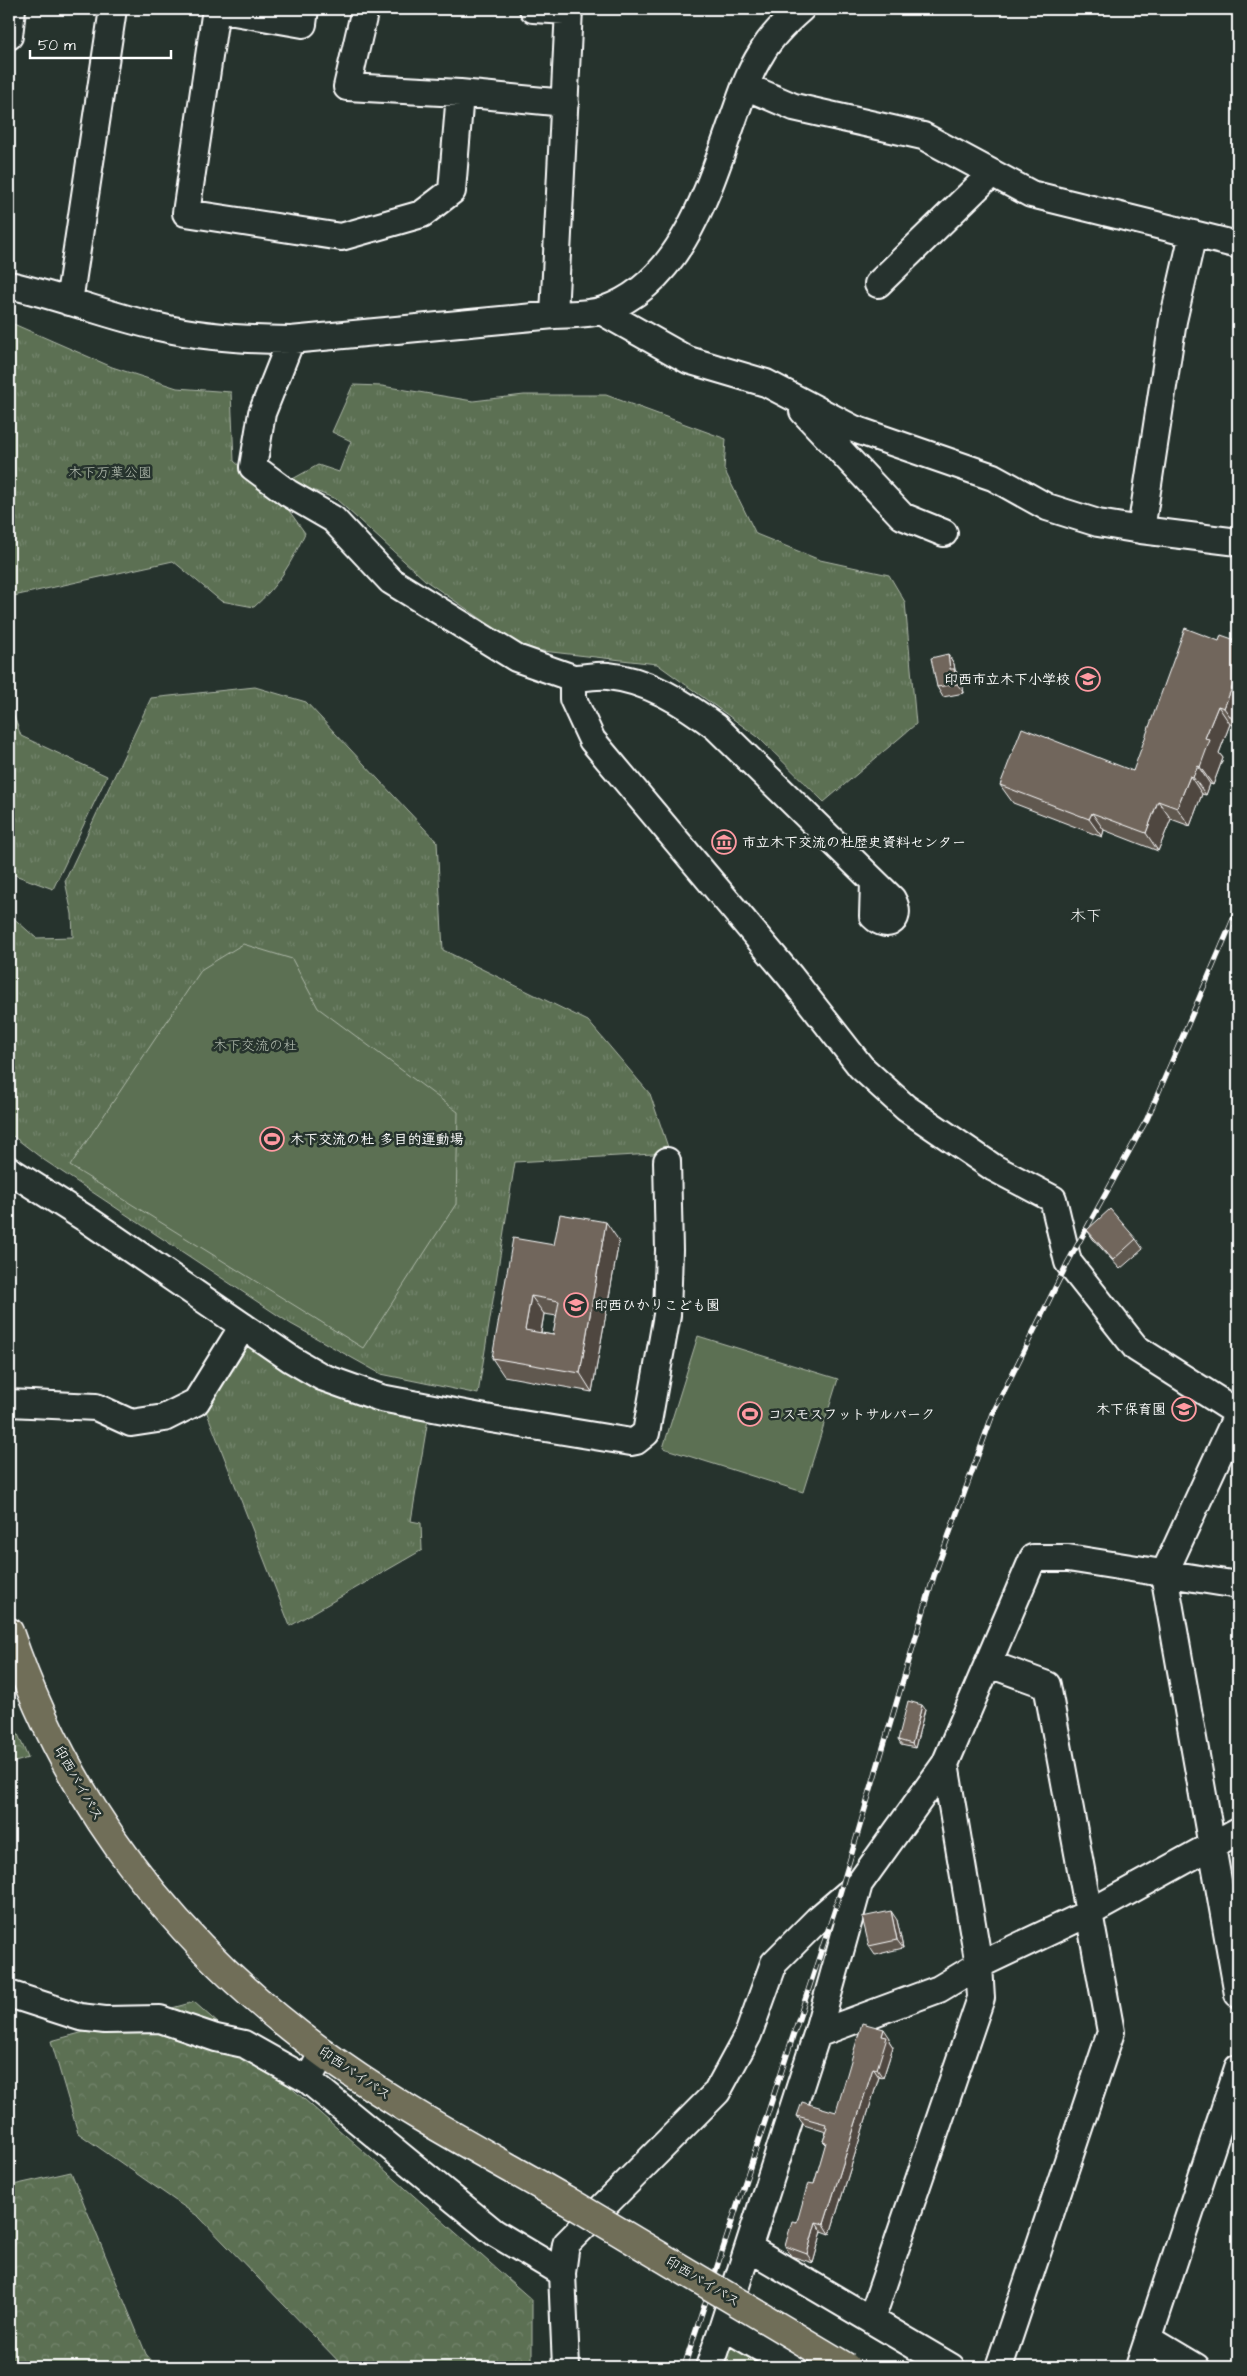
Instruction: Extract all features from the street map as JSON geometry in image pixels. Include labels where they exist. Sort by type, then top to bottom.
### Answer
[{"type":"highway","name":"印西バイパス","points":[[9,1632],[35,1704],[87,1800],[123,1856],[156,1898],[227,1974],[323,2052],[389,2097],[846,2367]]},
{"type":"street","points":[[9,36],[12,9]]},
{"type":"street","points":[[69,302],[113,9]]},
{"type":"street","points":[[305,9],[303,24],[217,9],[186,213],[341,237],[422,214],[452,191],[460,92]]},
{"type":"street","points":[[365,9],[348,88],[460,92],[564,103]]},
{"type":"street","points":[[533,9],[569,10],[554,315]]},
{"type":"street","points":[[9,285],[182,332],[259,340],[291,340],[601,311],[622,302],[648,284],[659,274],[675,252],[707,190],[746,86],[769,42],[785,23],[801,9]]},
{"type":"street","points":[[746,86],[794,107],[923,136],[1031,194],[1238,245]]},
{"type":"street","points":[[878,284],[992,173]]},
{"type":"street","points":[[1141,530],[1173,321],[1193,234]]},
{"type":"street","points":[[601,311],[688,360],[766,383],[854,429],[993,477],[1047,507],[1098,522],[1141,530],[1238,542]]},
{"type":"street","points":[[291,340],[262,413],[253,467],[288,493],[334,519],[391,581],[516,658],[573,678],[608,676],[650,687],[685,704],[716,727],[874,882]]},
{"type":"street","points":[[785,393],[836,444],[902,516],[944,533]]},
{"type":"street","points":[[573,678],[573,699],[592,740],[790,976],[861,1067],[906,1108],[994,1168],[1053,1199],[1068,1262],[1136,1348],[1238,1413],[1164,1574],[1238,1994]]},
{"type":"street","points":[[9,1170],[88,1220],[291,1359],[322,1376],[381,1398],[499,1421],[624,1442],[636,1441],[646,1433],[667,1315],[669,1250],[667,1161]]},
{"type":"street","points":[[9,1403],[96,1407],[131,1422],[164,1418],[196,1402],[243,1326]]},
{"type":"street","points":[[566,2367],[562,2273],[566,2244],[717,2092],[748,2035],[774,1963],[817,1920],[860,1884],[945,1764],[1033,1558],[1068,1558],[1238,1586]]},
{"type":"street","points":[[989,1664],[1047,1685],[1111,2032],[999,2367]]},
{"type":"street","points":[[871,2320],[981,1998],[979,1965],[945,1764]]},
{"type":"street","points":[[817,2034],[939,1989],[979,1965],[1089,1914],[1238,1831]]},
{"type":"street","points":[[709,2367],[817,2034],[860,1884]]},
{"type":"street","points":[[9,1994],[80,2017],[105,2020],[160,2019],[216,2038],[244,2044],[308,2080],[495,2233],[562,2273]]},
{"type":"street","points":[[308,2080],[323,2052]]},
{"type":"street","points":[[1140,2367],[1238,2068]]},
{"type":"street","points":[[749,2248],[951,2367]]},
{"type":"street","points":[[723,2326],[793,2367]]},
{"type":"street","points":[[1149,2339],[1196,2367]]},
{"type":"green space","name":"木下万葉公園","points":[[9,322],[112,367],[177,388],[231,392],[234,461],[287,508],[305,533],[284,573],[254,607],[221,601],[173,561],[9,597]]},
{"type":"green space","points":[[353,385],[382,386],[473,401],[524,395],[606,395],[726,439],[724,469],[756,534],[820,560],[889,575],[905,602],[916,724],[824,802],[758,737],[657,664],[525,649],[426,581],[336,499],[289,481],[318,465],[339,472],[351,441],[332,432]]},
{"type":"green space","name":"木下交流の杜","points":[[255,687],[306,702],[437,842],[443,950],[588,1021],[650,1094],[670,1153],[515,1162],[478,1394],[381,1374],[291,1324],[44,1160],[9,1133],[9,914],[36,938],[73,937],[72,914],[65,881],[151,698]]},
{"type":"green space","points":[[9,702],[21,736],[107,776],[53,889],[12,874],[9,866]]},
{"type":"green space","name":"木下交流の杜 多目的運動場","points":[[243,944],[292,959],[318,1008],[458,1112],[456,1204],[363,1348],[70,1166],[202,969]]},
{"type":"green space","name":"コスモスフットサルパーク","points":[[698,1336],[838,1379],[803,1492],[663,1448]]},
{"type":"green space","points":[[248,1340],[428,1419],[411,1521],[421,1523],[422,1550],[290,1626],[205,1408]]},
{"type":"green space","points":[[9,1713],[28,1758],[9,1764]]},
{"type":"green space","points":[[194,2002],[532,2300],[532,2367],[344,2367],[199,2217],[78,2133],[51,2041]]},
{"type":"green space","points":[[71,2172],[146,2354],[157,2367],[9,2367],[9,2186]]},
{"type":"green space","points":[[729,2340],[781,2367],[718,2367]]},
{"type":"building","points":[[1185,628],[1219,641],[1221,635],[1238,641],[1238,672],[1224,708],[1218,706],[1205,738],[1210,740],[1200,767],[1198,766],[1193,777],[1190,776],[1177,808],[1158,801],[1146,833],[1092,813],[1089,819],[1000,785],[1022,728],[1133,771]]},
{"type":"building","points":[[948,654],[950,669],[954,669],[957,684],[937,687],[931,658]]},
{"type":"building","points":[[1110,1209],[1136,1239],[1113,1260],[1087,1230]]},
{"type":"building","points":[[560,1214],[606,1222],[580,1373],[492,1358],[513,1238],[554,1245]],"holes":[[[531,1296],[559,1301],[553,1335],[525,1330]]]},
{"type":"building","points":[[908,1701],[922,1705],[912,1744],[898,1740]]},
{"type":"building","points":[[891,1911],[897,1940],[869,1946],[862,1917]]},
{"type":"building","points":[[862,2023],[884,2029],[882,2036],[887,2037],[877,2069],[873,2068],[824,2224],[816,2222],[807,2254],[785,2246],[792,2221],[797,2222],[808,2183],[814,2184],[826,2142],[823,2141],[828,2128],[825,2127],[826,2124],[797,2116],[802,2102],[836,2112]]},
{"type":"railway","points":[[684,2367],[837,1903],[934,1576],[994,1411],[1068,1262],[1147,1119],[1238,908]]},
{"type":"place","name":"印西市立木下小学校","points":[[1088,679]]},
{"type":"place","name":"市立木下交流の杜歴史資料センター","points":[[724,842]]},
{"type":"place","name":"木下交流の杜 多目的運動場","points":[[272,1139]]},
{"type":"place","name":"印西ひかりこども園","points":[[576,1305]]},
{"type":"place","name":"木下保育園","points":[[1184,1409]]},
{"type":"place","name":"コスモスフットサルパーク","points":[[750,1414]]},
{"type":"district","name":"木下","points":[[1086,915]]}]
